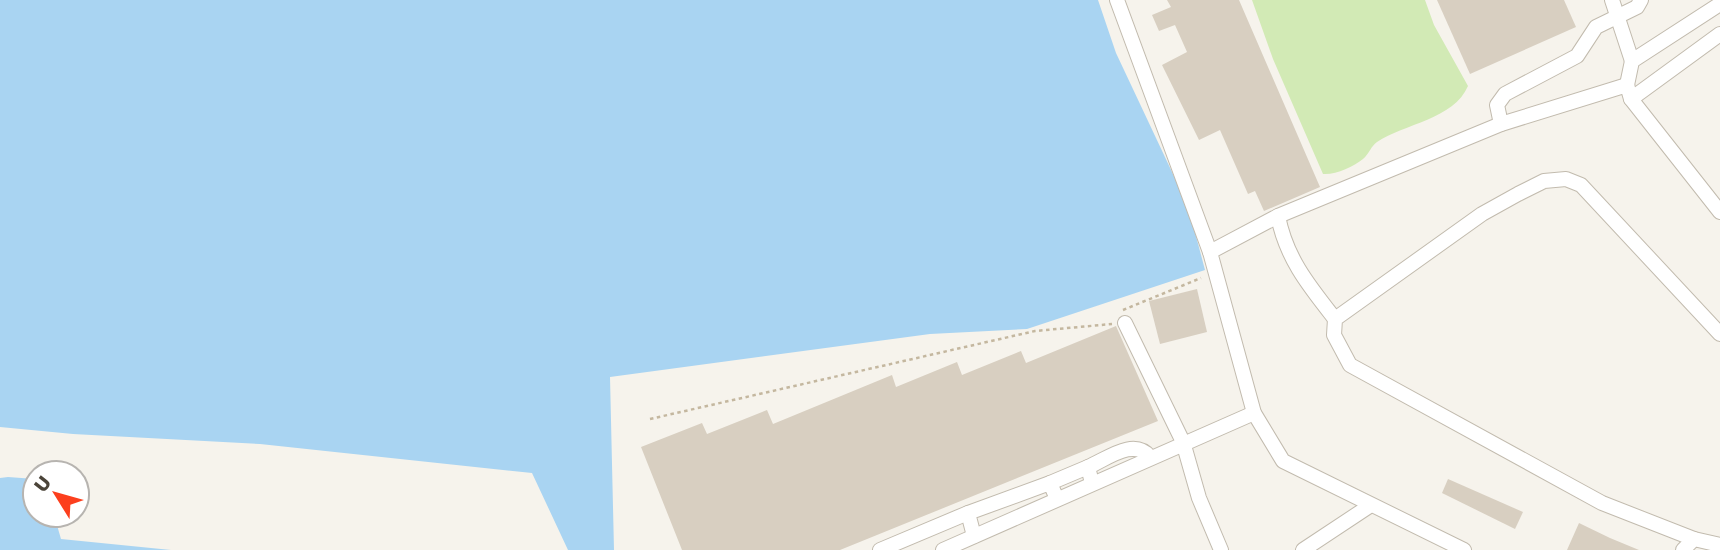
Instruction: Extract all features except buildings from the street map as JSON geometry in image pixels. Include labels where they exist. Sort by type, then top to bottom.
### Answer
[{"type":"lane","points":[[1117,0],[1217,272],[1254,413],[1283,461],[1464,550]]},
{"type":"lane","points":[[1612,0],[1632,61],[1629,92],[1720,212]]},
{"type":"lane","points":[[1500,124],[1497,105],[1505,93],[1577,56],[1596,27],[1637,7],[1642,0]]},
{"type":"lane","points":[[1632,61],[1720,4]]},
{"type":"lane","points":[[1210,252],[1278,216],[1500,124],[1629,92],[1720,34]]},
{"type":"lane","points":[[1335,319],[1482,214],[1544,181],[1566,179],[1581,185],[1720,334]]},
{"type":"lane","points":[[1278,216],[1283,241],[1301,277],[1335,319],[1334,335],[1350,365],[1602,503],[1693,539],[1720,545]]},
{"type":"lane","points":[[1125,323],[1183,442],[1199,498],[1221,550]]},
{"type":"lane","points":[[943,550],[1254,413]]},
{"type":"lane","points":[[880,550],[1134,447],[1144,450],[1150,457]]},
{"type":"lane","points":[[1088,467],[1092,483]]},
{"type":"lane","points":[[1050,483],[1057,499]]},
{"type":"lane","points":[[1303,550],[1371,505]]},
{"type":"lane","points":[[968,513],[974,536]]},
{"type":"lane","points":[[930,529],[938,550]]},
{"type":"lane","points":[[1682,550],[1693,539]]},
{"type":"path","points":[[650,419],[1023,334],[1125,323],[1121,313],[1124,308],[1217,272]]},
{"type":"green space","points":[[1252,0],[1425,0],[1434,25],[1468,86],[1452,106],[1377,142],[1363,159],[1349,168],[1323,174],[1273,59]]},
{"type":"water","points":[[0,0],[1098,0],[1116,53],[1188,206],[1205,270],[1027,329],[930,334],[610,377],[614,550],[568,550],[532,473],[260,444],[73,434],[0,427]]},
{"type":"water","points":[[0,478],[21,478],[21,529],[58,529],[61,539],[171,550],[0,550]]}]
